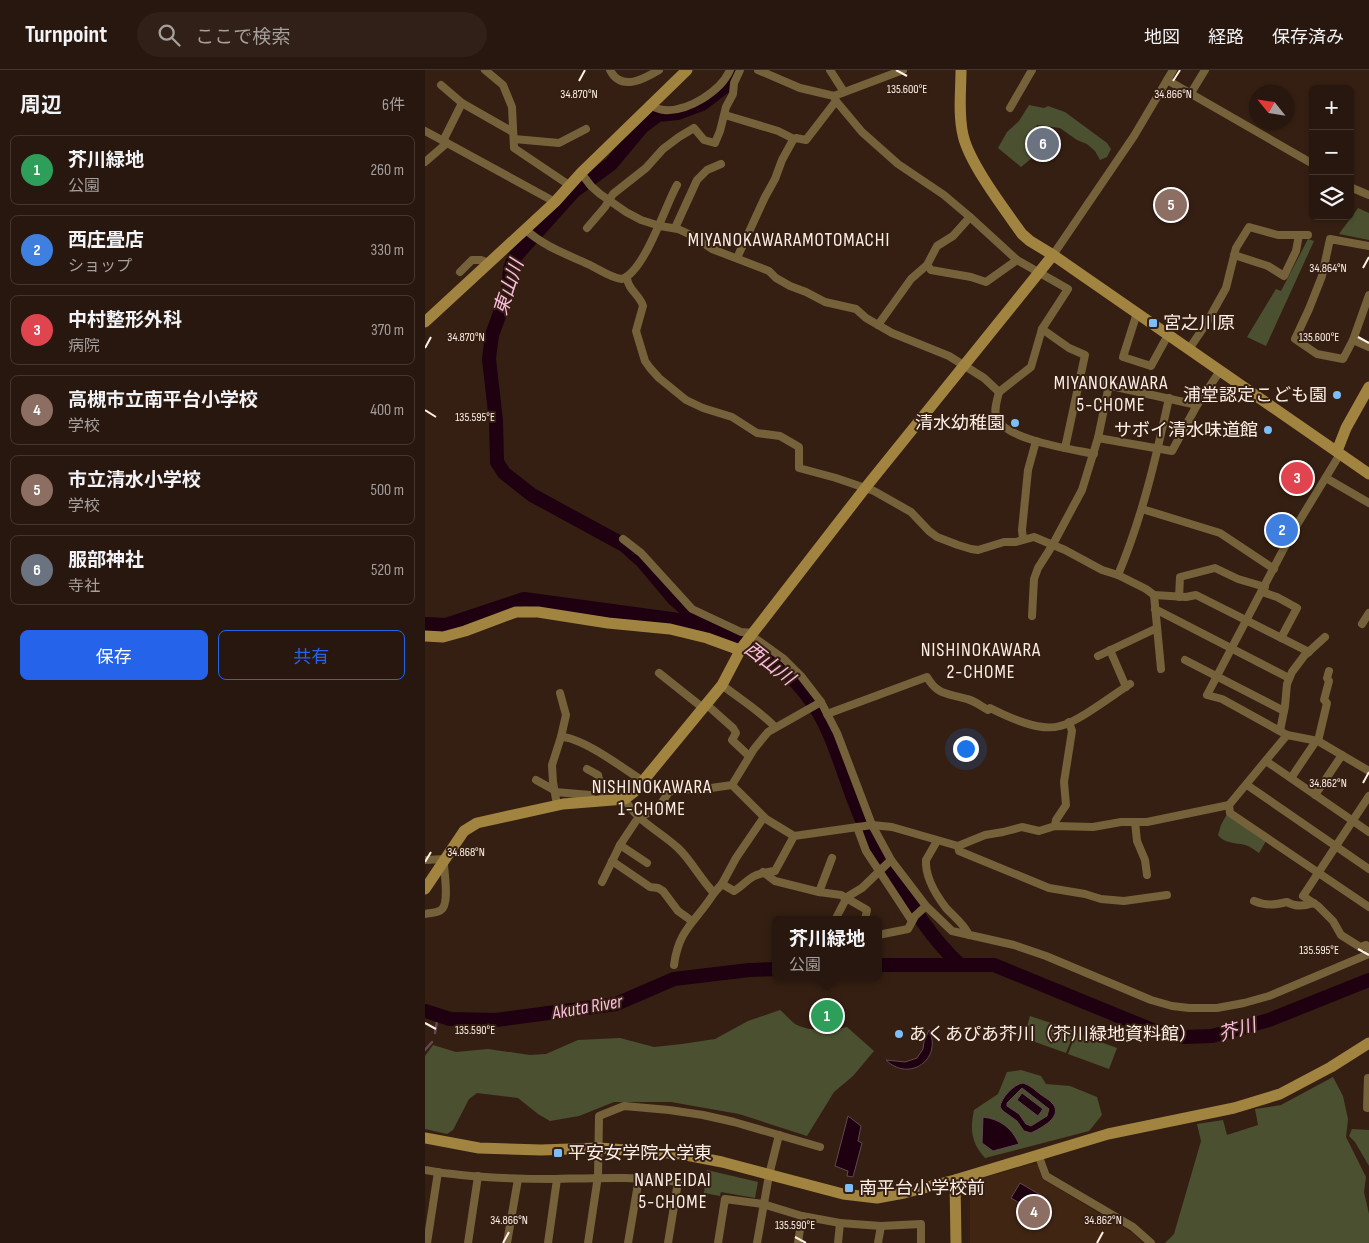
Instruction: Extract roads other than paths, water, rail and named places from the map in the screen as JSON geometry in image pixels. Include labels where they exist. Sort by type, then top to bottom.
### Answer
[{"type":"street","points":[[485,70],[503,85],[512,107],[514,148],[569,185]]},
{"type":"street","points":[[610,70],[617,79],[630,83],[645,78],[659,70]]},
{"type":"street","points":[[425,322],[489,263],[531,234],[569,185],[585,179],[649,105],[687,70]]},
{"type":"street","points":[[649,105],[664,110],[699,101],[723,82],[730,70]]},
{"type":"street","points":[[587,228],[605,207],[613,194],[679,137],[694,128],[704,140],[715,143],[740,70]]},
{"type":"street","points":[[758,70],[800,88],[835,98],[862,132],[897,164],[922,179],[970,216],[1017,260],[1068,289],[1042,329],[1031,368],[999,392],[995,411],[997,420],[1005,427],[1036,441],[1094,454]]},
{"type":"street","points":[[830,70],[844,92]]},
{"type":"street","points":[[725,115],[778,131],[794,139],[806,140],[835,98],[844,92],[903,70]]},
{"type":"street","points":[[961,70],[961,118],[963,136],[968,150],[1022,234],[1369,474]]},
{"type":"street","points":[[1010,108],[1032,70]]},
{"type":"street","points":[[425,889],[464,831],[477,823],[557,805],[625,799],[634,792],[722,685],[741,649],[866,487],[1053,255],[1133,136],[1173,70]]},
{"type":"street","points":[[1191,93],[1205,70]]},
{"type":"street","points":[[1167,80],[1309,162]]},
{"type":"street","points":[[441,85],[462,103],[513,136],[559,143],[586,129]]},
{"type":"street","points":[[425,162],[445,142],[462,103]]},
{"type":"street","points":[[425,131],[555,202]]},
{"type":"street","points":[[737,258],[765,197],[775,180],[782,160],[794,139]]},
{"type":"street","points":[[675,228],[697,180],[707,170],[721,164]]},
{"type":"street","points":[[585,179],[608,200],[641,220],[675,228],[693,236],[713,249],[769,271],[775,278],[825,302],[856,309],[893,333],[927,346],[963,365],[984,378],[999,392]]},
{"type":"street","points":[[531,234],[619,279],[627,278],[636,267],[660,226],[670,197],[677,185]]},
{"type":"street","points":[[1354,188],[1369,195]]},
{"type":"street","points":[[878,325],[911,279],[927,265],[937,246],[953,236],[970,216]]},
{"type":"street","points":[[1189,349],[1206,324],[1225,288],[1236,248],[1249,228],[1277,235],[1308,235]]},
{"type":"street","points":[[1234,255],[1268,266],[1284,276],[1296,251],[1299,235]]},
{"type":"street","points":[[1369,246],[1330,239],[1322,276],[1295,339],[1317,354],[1343,359],[1353,340],[1369,295]]},
{"type":"street","points":[[460,272],[472,260],[481,260],[489,263]]},
{"type":"street","points":[[927,265],[931,270],[971,276],[986,282],[1017,260]]},
{"type":"street","points":[[627,278],[628,284],[643,306],[636,330],[649,368],[686,400],[731,417],[757,433],[780,436],[799,447],[799,468],[866,487],[911,512],[929,532],[937,537],[978,550],[1004,542],[1017,542],[1034,537],[1085,560],[1102,570],[1118,575],[1154,595],[1179,597],[1196,595],[1309,652]]},
{"type":"street","points":[[1137,313],[1123,357],[1151,366],[1168,335]]},
{"type":"street","points":[[1042,329],[1069,348],[1085,355],[1065,448]]},
{"type":"street","points":[[1353,340],[1369,347]]},
{"type":"street","points":[[1098,438],[1171,451],[1197,404],[1220,371]]},
{"type":"street","points":[[1080,379],[1197,404]]},
{"type":"street","points":[[1033,616],[1034,579],[1038,568],[1082,490],[1094,454],[1109,386]]},
{"type":"street","points":[[1368,392],[1345,428],[1339,453],[1292,533],[1207,695],[1222,699],[1283,733],[1317,741],[1369,772]]},
{"type":"street","points":[[1118,575],[1131,545],[1142,509],[1169,398]]},
{"type":"street","points":[[1023,539],[1022,530],[1028,470],[1036,441]]},
{"type":"street","points":[[1326,478],[1369,503]]},
{"type":"street","points":[[1142,509],[1220,533],[1274,569]]},
{"type":"street","points":[[623,539],[641,553],[693,609],[741,632],[753,634],[784,659],[801,676],[820,702],[837,733],[870,826],[891,860],[925,907],[952,931],[1014,945],[1046,956],[1151,1000],[1172,1006],[1189,1008],[1217,1008],[1269,996],[1368,948]]},
{"type":"street","points":[[1179,597],[1180,577],[1215,568],[1297,608],[1281,638]]},
{"type":"street","points":[[1154,595],[1161,669]]},
{"type":"street","points":[[1155,609],[1289,678]]},
{"type":"street","points":[[425,636],[443,637],[516,612],[538,612],[607,623],[670,629],[741,649]]},
{"type":"street","points":[[1362,624],[1369,613]]},
{"type":"street","points":[[1098,656],[1157,628]]},
{"type":"street","points":[[732,785],[774,825],[794,836],[870,826],[892,828],[958,846],[985,835],[1023,827],[1039,831],[1055,826],[1093,827],[1121,822],[1147,822],[1229,805],[1266,762],[1283,733],[1289,678],[1296,665],[1325,637]]},
{"type":"street","points":[[827,714],[927,677],[939,691],[971,700],[988,710],[990,708],[1012,719],[1042,727],[1060,726],[1128,686],[1110,650]]},
{"type":"street","points":[[1185,660],[1284,711]]},
{"type":"street","points":[[1291,778],[1317,741],[1327,703],[1324,700],[1329,681],[1327,678],[1329,672]]},
{"type":"street","points":[[659,673],[733,728],[736,733],[732,740],[749,756]]},
{"type":"street","points":[[722,685],[751,708],[765,716],[775,728]]},
{"type":"street","points":[[557,805],[553,765],[566,715],[560,693]]},
{"type":"street","points":[[732,785],[760,741],[775,728],[820,702]]},
{"type":"street","points":[[1055,826],[1056,820],[1066,805],[1064,782],[1071,731],[1069,722]]},
{"type":"street","points":[[561,737],[570,737],[607,757],[643,781]]},
{"type":"street","points":[[1315,795],[1342,755]]},
{"type":"street","points":[[1266,762],[1369,832]]},
{"type":"street","points":[[587,769],[598,775],[599,801]]},
{"type":"street","points":[[536,780],[555,791],[590,795],[599,801]]},
{"type":"street","points":[[1247,784],[1369,869]]},
{"type":"street","points":[[601,882],[621,845],[640,817],[658,808],[669,792],[673,790],[697,790],[732,785]]},
{"type":"street","points":[[1368,948],[1360,947],[1341,935],[1333,921],[1314,903],[1303,896],[1369,797]]},
{"type":"street","points":[[625,799],[627,805],[679,849],[703,882],[714,893]]},
{"type":"street","points":[[1229,805],[1230,813],[1369,906]]},
{"type":"street","points":[[674,965],[679,944],[692,921],[722,884],[736,858],[765,817]]},
{"type":"street","points":[[1135,822],[1137,841],[1145,860],[1147,875]]},
{"type":"street","points":[[857,827],[866,851],[913,919]]},
{"type":"street","points":[[722,884],[734,890],[763,872],[775,871],[794,836]]},
{"type":"street","points":[[937,841],[926,860],[927,872],[938,896],[947,909],[964,925],[969,935]]},
{"type":"street","points":[[621,845],[647,863]]},
{"type":"street","points":[[958,846],[959,851],[1049,888],[1085,894],[1101,899],[1124,901],[1167,895]]},
{"type":"street","points":[[819,892],[831,858]]},
{"type":"street","points":[[425,860],[444,861]]},
{"type":"street","points":[[837,916],[847,897],[862,888],[878,870],[891,860]]},
{"type":"street","points":[[425,914],[440,911],[444,906],[446,899],[444,861]]},
{"type":"street","points":[[612,861],[650,887],[663,891],[678,911],[692,921]]},
{"type":"street","points":[[763,872],[775,881],[847,897],[867,910],[866,916]]},
{"type":"street","points":[[1254,901],[1270,906],[1287,902],[1305,906],[1314,903]]},
{"type":"street","points":[[882,934],[908,929],[913,919],[925,907]]},
{"type":"street","points":[[425,1138],[479,1148],[541,1150],[599,1148],[681,1154],[722,1162],[843,1194],[877,1198],[955,1180],[1108,1134],[1234,1108],[1280,1094],[1331,1068],[1369,1043]]},
{"type":"street","points":[[1367,1108],[1368,1078]]},
{"type":"street","points":[[588,1243],[598,1176],[599,1116],[624,1106],[703,1115],[820,1147]]},
{"type":"street","points":[[757,1243],[763,1204],[779,1135]]},
{"type":"street","points":[[1038,1154],[1046,1176],[1133,1227],[1151,1243]]},
{"type":"street","points":[[425,1170],[518,1179],[598,1176],[678,1182],[668,1243]]},
{"type":"street","points":[[427,1243],[428,1212],[438,1172]]},
{"type":"street","points":[[468,1243],[478,1176]]},
{"type":"street","points":[[548,1243],[557,1178]]},
{"type":"street","points":[[628,1243],[639,1178]]},
{"type":"street","points":[[507,1243],[518,1179]]},
{"type":"street","points":[[955,1180],[956,1243]]},
{"type":"street","points":[[717,1243],[725,1198],[763,1204],[802,1216],[841,1223],[881,1226],[921,1224],[921,1243]]},
{"type":"street","points":[[798,1243],[802,1216]]},
{"type":"street","points":[[837,1243],[841,1223]]},
{"type":"street","points":[[878,1243],[881,1226]]},
{"type":"waterway","name":"東山川","points":[[704,625],[674,599],[642,561],[624,545],[532,495],[504,473],[497,462],[496,421],[489,359],[492,335],[508,291],[510,269],[514,258],[574,191],[611,164],[642,127],[658,115],[678,113],[702,104],[723,88],[735,70]]},
{"type":"waterway","name":"西山川","points":[[425,624],[446,625],[524,599],[686,621],[709,627],[752,647],[789,675],[818,712],[829,733],[871,840],[923,922],[960,965]]},
{"type":"waterway","name":"芥川","points":[[882,965],[994,965],[1155,1031],[1184,1037],[1212,1036],[1269,1020],[1369,980]]},
{"type":"waterway","name":"Akuta River","points":[[425,1011],[450,1019],[496,1020],[616,1004],[674,979],[772,969]]},
{"type":"waterway","points":[[435,1033],[438,1015]]},
{"type":"waterway","points":[[425,1050],[432,1042]]},
{"type":"place","name":"服部神社","points":[[1043,144]]},
{"type":"place","name":"市立清水小学校","points":[[1171,205]]},
{"type":"place","name":"宮之川原","points":[[1153,323]]},
{"type":"place","name":"浦堂認定こども園","points":[[1337,395]]},
{"type":"place","name":"清水幼稚園","points":[[1015,423]]},
{"type":"place","name":"サボイ清水味道館","points":[[1268,430]]},
{"type":"place","name":"中村整形外科","points":[[1297,478]]},
{"type":"place","name":"西庄畳店","points":[[1282,530]]},
{"type":"place","name":"芥川緑地","points":[[827,1016]]},
{"type":"place","name":"あくあぴあ芥川（芥川緑地資料館）","points":[[899,1034]]},
{"type":"place","name":"平安女学院大学東","points":[[558,1153]]},
{"type":"place","name":"南平台小学校前","points":[[849,1188]]},
{"type":"place","name":"高槻市立南平台小学校","points":[[1034,1212]]},
{"type":"district","name":"MIYANOKAWARAMOTOMACHI","points":[[789,239]]},
{"type":"district","name":"MIYANOKAWARA 5-CHOME","points":[[1111,393]]},
{"type":"district","name":"NISHINOKAWARA 2-CHOME","points":[[981,660]]},
{"type":"district","name":"NISHINOKAWARA 1-CHOME","points":[[652,797]]},
{"type":"district","name":"NANPEIDAI 5-CHOME","points":[[673,1190]]}]
